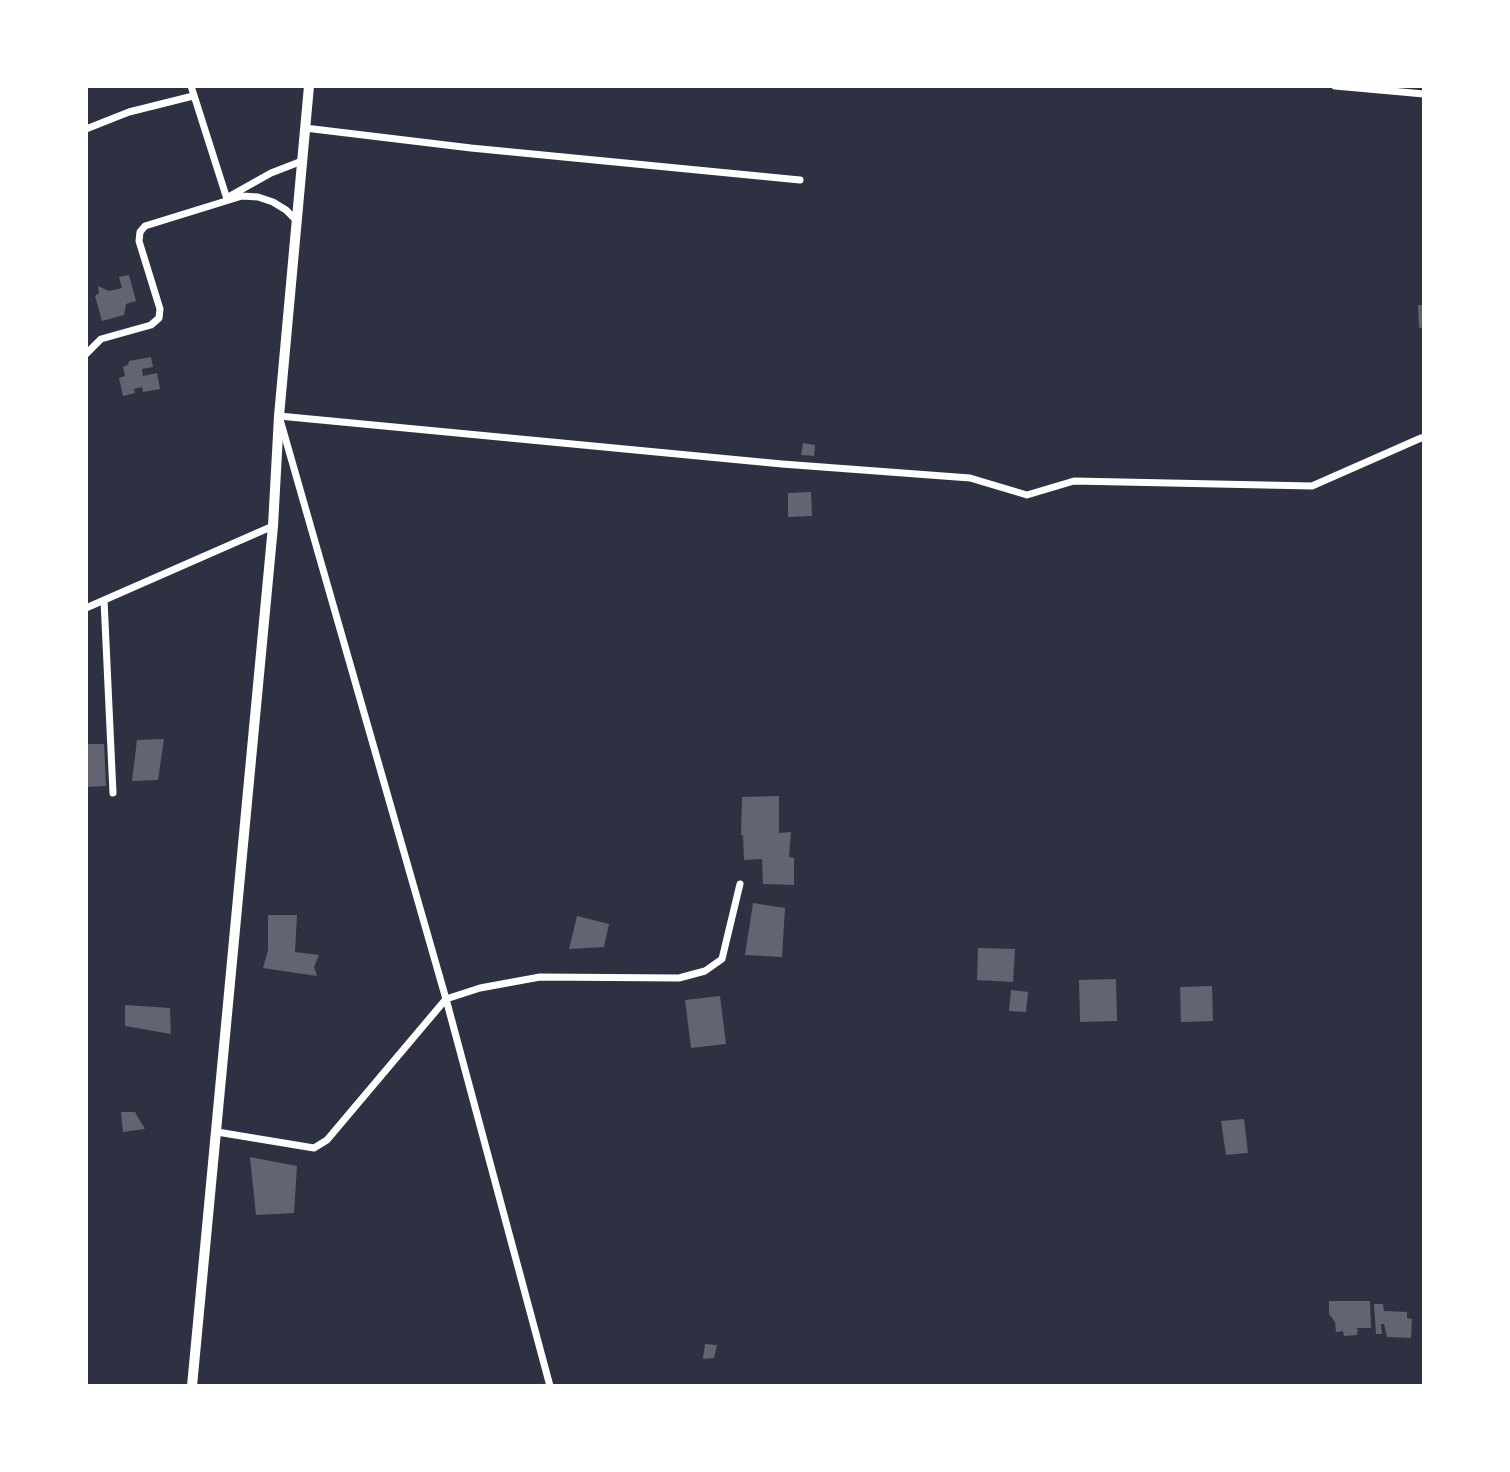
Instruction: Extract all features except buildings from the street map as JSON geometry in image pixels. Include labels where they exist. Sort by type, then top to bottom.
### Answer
[{"type":"street","points":[[191,86],[227,199]]},
{"type":"street","points":[[192,1386],[273,526],[279,416],[309,86]]},
{"type":"street","points":[[1335,86],[1424,94]]},
{"type":"street","points":[[86,129],[129,112],[193,96]]},
{"type":"street","points":[[305,128],[471,148],[800,180]]},
{"type":"street","points":[[227,199],[271,173],[302,161]]},
{"type":"street","points":[[86,354],[102,339],[151,325],[159,317],[160,309],[139,241],[145,226],[242,196],[273,202],[286,210],[297,222]]},
{"type":"street","points":[[279,416],[782,464],[970,478],[1027,495],[1073,481],[1312,486],[1421,438]]},
{"type":"street","points":[[279,416],[446,999],[550,1386]]},
{"type":"street","points":[[86,608],[273,526]]},
{"type":"street","points":[[104,600],[113,793]]},
{"type":"street","points":[[217,1132],[314,1148],[327,1140],[446,999],[480,988],[540,977],[679,978],[705,971],[722,959],[740,884]]}]
